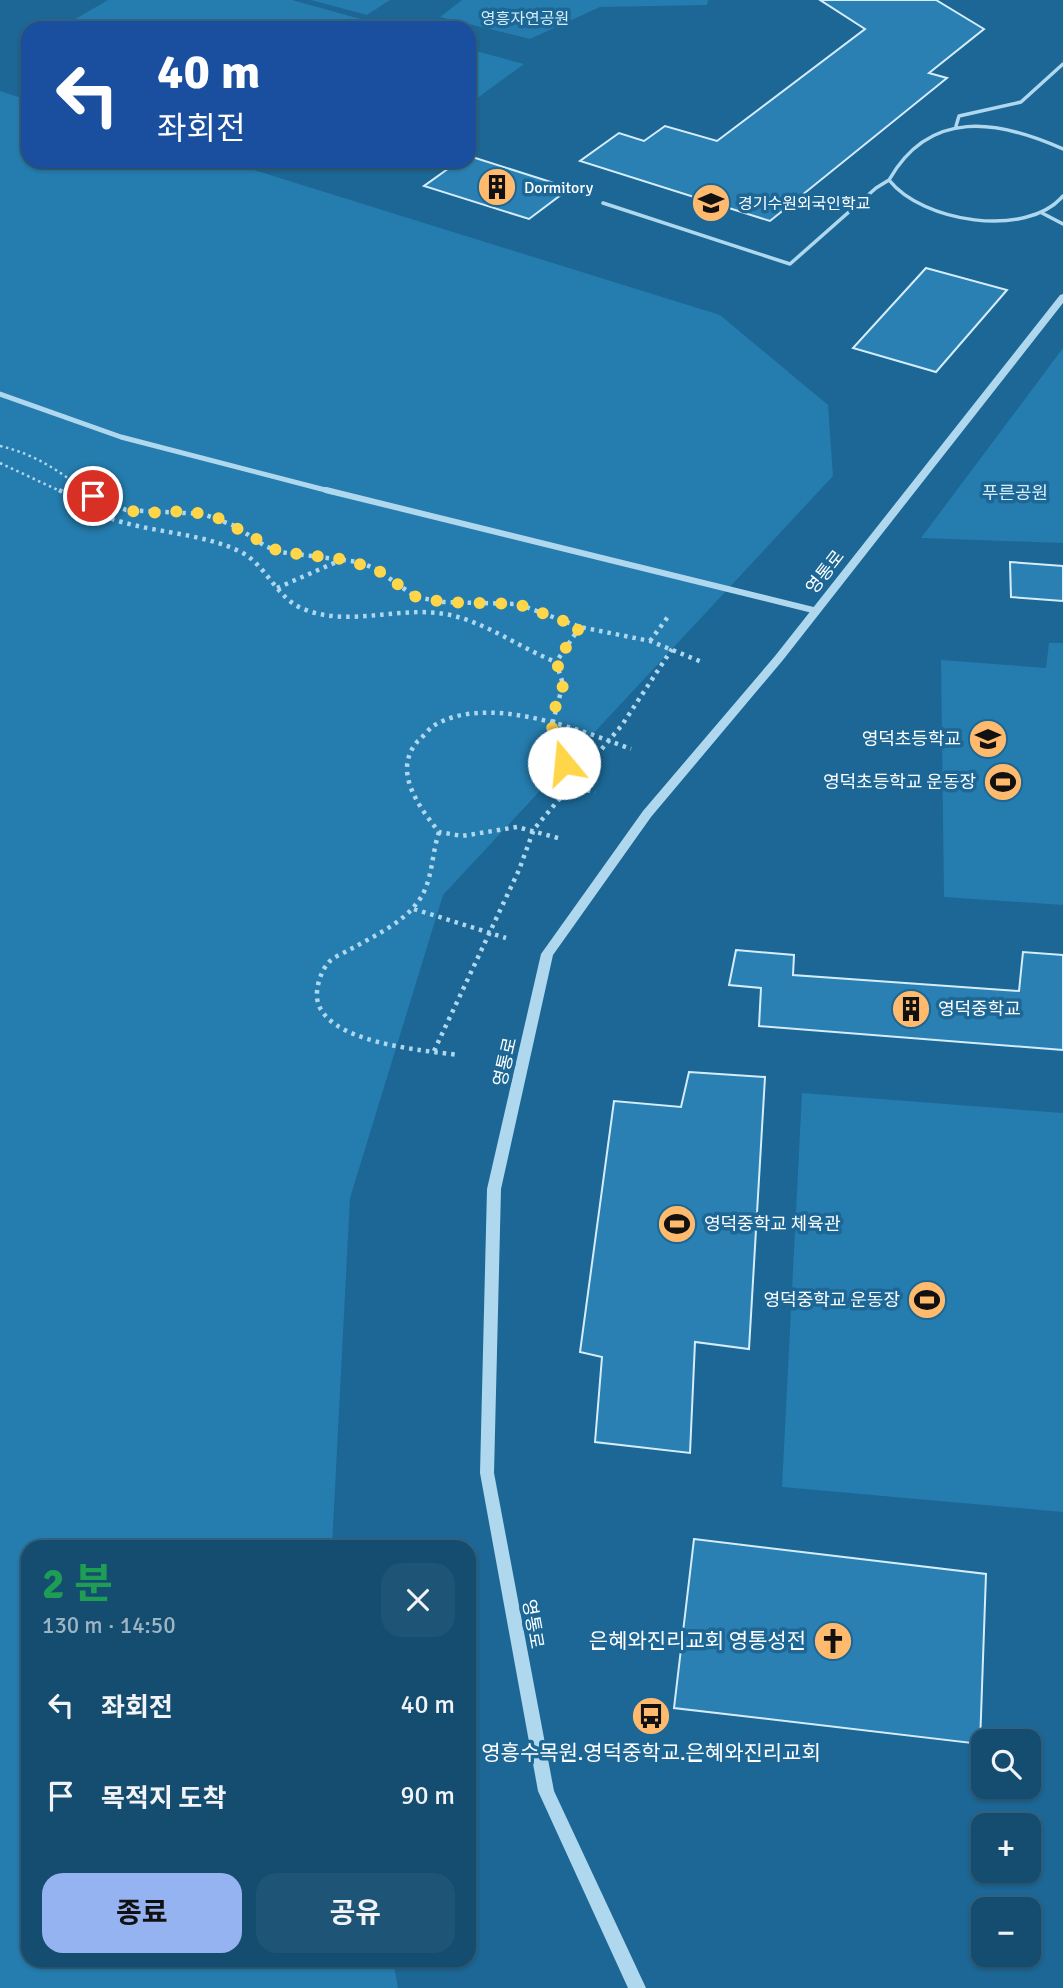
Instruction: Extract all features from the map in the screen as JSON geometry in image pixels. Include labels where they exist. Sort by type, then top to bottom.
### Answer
[{"type":"street","name":"영통로","points":[[637,1988],[546,1791],[487,1473],[494,1189],[547,954],[647,814],[817,611],[1063,297]]},
{"type":"street","points":[[0,394],[121,437],[237,468],[817,611]]},
{"type":"lane","points":[[956,126],[959,116],[1021,102],[1063,64]]},
{"type":"lane","points":[[603,203],[790,264],[876,188],[889,180],[895,167],[925,140],[956,126],[1015,132],[1045,140],[1063,149]]},
{"type":"lane","points":[[889,180],[894,191],[907,199],[936,211],[967,218],[1030,218],[1042,213],[1063,196]]},
{"type":"lane","points":[[1042,213],[1063,224]]},
{"type":"path","points":[[0,446],[22,451],[48,463],[93,496],[127,510],[142,513],[189,511],[203,514],[235,526],[265,546],[280,552],[342,559],[376,569],[416,597],[443,602],[518,604],[580,627],[650,641],[702,662]]},
{"type":"path","points":[[0,463],[52,486],[109,518],[204,537],[234,548],[257,562],[295,606],[321,614],[358,617],[425,613],[457,617],[488,627],[531,653],[556,662],[564,688],[551,722],[570,783]]},
{"type":"path","points":[[277,588],[342,559]]},
{"type":"path","points":[[650,641],[670,614]]},
{"type":"path","points":[[556,662],[580,627]]},
{"type":"path","points":[[434,1051],[519,870],[534,829],[622,724],[672,649]]},
{"type":"path","points":[[558,838],[534,829],[517,827],[462,836],[439,832],[407,783],[407,766],[418,740],[445,721],[465,715],[512,715],[551,722],[631,749]]},
{"type":"path","points":[[570,783],[595,793]]},
{"type":"path","points":[[439,832],[432,849],[427,889],[414,909],[328,963],[316,984],[315,996],[323,1017],[347,1032],[458,1055]]},
{"type":"path","points":[[414,909],[506,938]]},
{"type":"green space","points":[[108,0],[292,0],[368,21],[72,21]]},
{"type":"green space","points":[[311,0],[390,0],[367,15]]},
{"type":"green space","name":"영흥자연공원","points":[[462,0],[708,0],[707,5],[600,7],[530,39],[476,26],[476,21],[456,21],[440,17]]},
{"type":"green space","points":[[476,51],[524,64],[476,99]]},
{"type":"green space","points":[[0,91],[21,98],[21,168],[248,168],[720,315],[828,405],[833,476],[443,895],[350,1198],[332,1540],[21,1540],[21,1967],[394,1967],[398,1988],[0,1988]]},
{"type":"green space","name":"푸른공원","points":[[1063,348],[1063,543],[921,538]]},
{"type":"green space","name":"영덕초등학교 운동장","points":[[1049,643],[1063,643],[1063,905],[944,897],[941,660],[1046,668]]},
{"type":"green space","name":"영덕중학교 운동장","points":[[802,1093],[1063,1113],[1063,1512],[782,1487]]},
{"type":"building","points":[[820,0],[936,0],[984,29],[929,73],[947,78],[770,221],[580,161],[619,133],[644,141],[665,126],[717,141],[865,29]]},
{"type":"building","name":"Dormitory","points":[[476,158],[570,188],[529,219],[424,186],[449,168],[476,168]]},
{"type":"building","points":[[926,268],[1007,290],[936,372],[853,348]]},
{"type":"building","points":[[1010,562],[1063,566],[1063,601],[1011,597]]},
{"type":"building","name":"영덕중학교","points":[[736,950],[794,955],[793,975],[1019,991],[1023,952],[1063,955],[1063,1050],[759,1026],[761,988],[729,985]]},
{"type":"building","name":"영덕중학교 체육관","points":[[689,1072],[765,1077],[749,1349],[695,1342],[690,1453],[595,1442],[602,1357],[580,1352],[614,1101],[681,1107]]},
{"type":"building","name":"은혜와진리교회 영통성전","points":[[694,1539],[986,1574],[981,1729],[971,1729],[971,1743],[674,1708]]},
{"type":"place","name":"Dormitory","points":[[497,187]]},
{"type":"place","name":"경기수원외국인학교","points":[[711,203]]},
{"type":"place","name":"영덕초등학교","points":[[988,739]]},
{"type":"place","name":"영덕초등학교 운동장","points":[[1003,782]]},
{"type":"place","name":"영덕중학교","points":[[911,1009]]},
{"type":"place","name":"영덕중학교 체육관","points":[[677,1224]]},
{"type":"place","name":"영덕중학교 운동장","points":[[927,1300]]},
{"type":"place","name":"은혜와진리교회 영통성전","points":[[833,1641]]},
{"type":"place","name":"영흥수목원.영덕중학교.은혜와진리교회","points":[[651,1716]]},
{"type":"route","points":[[93,496],[111,505],[142,513],[189,511],[218,518],[280,552],[359,562],[376,569],[416,597],[443,602],[500,601],[518,604],[580,627],[556,662],[564,688],[551,722],[564,763]]}]
